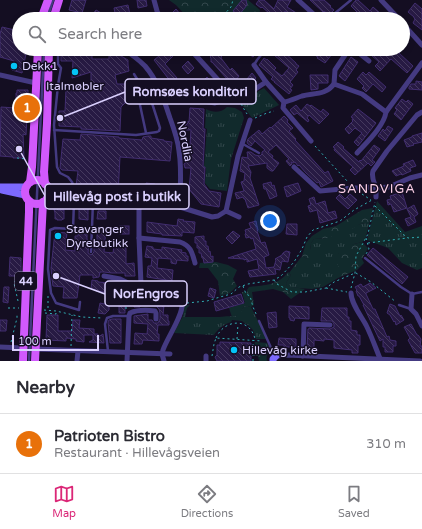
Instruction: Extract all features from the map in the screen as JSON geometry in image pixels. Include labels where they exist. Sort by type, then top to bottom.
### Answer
[{"type":"main road","points":[[44,12],[48,0]]},
{"type":"main road","points":[[59,0],[60,12]]},
{"type":"main road","name":"44","points":[[35,361],[43,268],[32,167],[38,56]]},
{"type":"main road","name":"44","points":[[34,194],[48,198],[44,172],[49,56]]},
{"type":"main road","points":[[34,194],[42,181],[47,186]]},
{"type":"main road","name":"44","points":[[23,361],[30,212],[34,194]]},
{"type":"street","points":[[154,0],[157,12]]},
{"type":"street","points":[[298,0],[311,12]]},
{"type":"street","points":[[381,0],[392,12]]},
{"type":"street","points":[[410,32],[422,45]]},
{"type":"street","name":"Nordlia","points":[[133,56],[145,66],[157,84],[165,101],[176,134],[181,167],[180,207]]},
{"type":"street","points":[[197,56],[236,99],[243,97],[266,82]]},
{"type":"street","points":[[284,102],[324,92],[332,87],[334,84],[334,70],[344,56]]},
{"type":"street","points":[[363,56],[369,61]]},
{"type":"street","points":[[357,154],[381,124],[385,118],[386,112],[422,63]]},
{"type":"street","points":[[254,65],[266,82],[284,102]]},
{"type":"street","points":[[0,75],[36,83]]},
{"type":"street","points":[[334,84],[362,94],[386,112]]},
{"type":"street","points":[[165,101],[183,97],[215,103],[225,98],[229,93]]},
{"type":"street","points":[[284,102],[283,108],[311,141]]},
{"type":"street","points":[[374,199],[376,188],[373,178],[373,171],[395,141],[417,115],[422,112]]},
{"type":"street","points":[[226,212],[238,156],[250,120]]},
{"type":"street","points":[[294,167],[320,191],[389,187],[410,178],[422,175]]},
{"type":"street","points":[[47,186],[75,200]]},
{"type":"street","points":[[0,189],[34,194],[60,202],[75,200],[139,203],[180,207],[212,217],[226,212],[239,217]]},
{"type":"street","points":[[139,203],[141,284]]},
{"type":"street","points":[[139,238],[180,242],[186,244],[190,249],[195,263]]},
{"type":"street","points":[[104,276],[120,279],[127,283],[171,287],[178,294],[182,304],[181,311],[166,341],[162,354],[164,361]]},
{"type":"street","points":[[351,293],[350,296],[366,325],[381,360]]},
{"type":"street","points":[[412,294],[411,309],[416,314],[422,326]]},
{"type":"street","points":[[127,361],[129,315],[131,312],[146,310],[155,311],[156,319]]},
{"type":"street","points":[[303,356],[304,324],[330,325]]},
{"type":"street","points":[[0,347],[23,348]]},
{"type":"street","points":[[36,349],[170,354]]},
{"type":"street","points":[[77,361],[78,351]]},
{"type":"street","points":[[274,358],[287,355],[335,359],[420,361]]},
{"type":"lane","points":[[49,12],[53,0]]},
{"type":"lane","points":[[336,12],[351,0]]},
{"type":"lane","points":[[29,361],[34,194],[44,56]]},
{"type":"lane","points":[[58,56],[58,64],[61,68],[54,125],[57,167],[60,173],[68,177],[72,182],[75,200],[73,229],[55,228],[50,230],[43,268],[51,293],[56,303],[79,310],[80,302]]},
{"type":"lane","points":[[254,65],[260,56]]},
{"type":"lane","points":[[54,130],[136,134],[159,131],[160,128],[152,103],[134,74]]},
{"type":"lane","points":[[48,85],[58,85]]},
{"type":"lane","points":[[146,133],[140,105],[142,99],[149,98]]},
{"type":"lane","points":[[242,144],[259,153]]},
{"type":"lane","points":[[91,252],[93,201]]},
{"type":"lane","points":[[365,258],[412,294],[422,292]]},
{"type":"lane","points":[[399,305],[411,309]]},
{"type":"lane","points":[[108,352],[105,324],[107,318],[112,316],[129,315]]},
{"type":"lane","points":[[259,321],[274,358]]},
{"type":"path","points":[[226,12],[231,7],[233,0]]},
{"type":"path","points":[[236,99],[250,120],[267,112],[274,111]]},
{"type":"path","points":[[311,141],[354,188],[364,197],[374,199]]},
{"type":"path","points":[[17,158],[26,158],[28,160]]},
{"type":"path","points":[[274,280],[283,288],[292,292],[305,292],[326,288],[351,293],[355,273],[356,256],[366,238],[369,229],[375,206],[374,199]]},
{"type":"path","points":[[182,304],[220,298],[231,294],[239,287],[248,284],[274,280],[281,276],[294,262],[313,230],[340,221],[354,210],[374,199]]},
{"type":"path","points":[[375,206],[408,238]]},
{"type":"path","points":[[368,243],[422,236]]},
{"type":"path","points":[[365,258],[369,249],[366,238]]},
{"type":"path","points":[[326,288],[334,282],[355,273],[371,282],[399,305]]},
{"type":"path","points":[[8,308],[17,308],[18,300],[14,283],[15,281],[22,280]]},
{"type":"path","points":[[127,283],[126,312],[129,315]]},
{"type":"path","points":[[243,286],[246,294],[250,296],[259,321]]},
{"type":"path","points":[[44,310],[92,318],[107,318]]},
{"type":"path","points":[[41,313],[56,314],[56,311]]},
{"type":"path","points":[[11,343],[17,313]]},
{"type":"path","points":[[71,346],[72,314]]},
{"type":"path","points":[[237,339],[238,323]]},
{"type":"path","points":[[208,358],[218,333],[225,326],[238,323],[243,324],[250,329],[254,336],[253,361]]},
{"type":"path","points":[[216,338],[268,341]]},
{"type":"green space","points":[[169,0],[248,0],[260,10],[260,12],[182,12]]},
{"type":"green space","points":[[264,88],[279,105],[252,118],[240,102]]},
{"type":"green space","points":[[227,107],[235,108],[242,112],[244,118],[231,159],[227,191],[210,189],[205,183],[206,168],[204,167],[207,129],[205,128],[206,109],[217,112]]},
{"type":"green space","points":[[377,201],[405,232],[422,226],[422,268],[417,270],[402,263],[388,248],[367,240]]},
{"type":"green space","points":[[373,208],[370,221],[368,223],[360,224],[350,230],[328,238],[314,239],[311,243],[310,257],[307,259],[302,256],[306,243],[312,236],[323,229],[336,226],[362,210]]},
{"type":"green space","points":[[370,221],[365,240],[354,244],[338,254],[338,278],[323,287],[312,289],[287,287],[286,283],[291,275],[289,273],[302,256],[307,259],[311,243],[314,239],[327,238]]},
{"type":"green space","points":[[362,242],[368,248],[362,259],[364,263],[357,270],[338,278],[338,254],[340,249]]},
{"type":"green space","points":[[216,262],[228,265],[237,270],[233,279],[237,286],[230,293],[220,296],[218,281],[208,268],[199,268],[200,263]]},
{"type":"green space","points":[[288,272],[291,275],[286,283],[287,286],[305,289],[291,299],[283,292],[273,289],[252,292],[254,305],[251,307],[244,306],[240,314],[232,317],[229,308],[245,303],[242,292],[247,292],[249,287],[270,284],[280,280]]},
{"type":"green space","points":[[190,305],[187,308],[185,317],[234,316],[239,314],[244,306],[251,307],[267,339],[256,339],[249,326],[242,321],[232,320],[221,327],[214,335],[174,333],[183,316],[184,306]]},
{"type":"green space","points":[[255,342],[267,343],[271,351],[267,355],[267,361],[259,361],[258,356],[254,356]]},
{"type":"building","points":[[72,0],[86,0],[82,12],[69,10]]},
{"type":"building","points":[[137,0],[146,0],[147,6],[138,8]]},
{"type":"building","points":[[242,0],[246,0],[247,5],[241,12],[233,11]]},
{"type":"building","points":[[259,0],[264,0],[274,9],[278,0],[291,0],[287,7],[295,12],[268,12],[256,4]]},
{"type":"building","points":[[310,0],[324,0],[334,10],[332,12],[323,12]]},
{"type":"building","points":[[356,0],[358,0],[370,11],[373,7],[379,12],[357,12],[351,6]]},
{"type":"building","points":[[415,3],[422,9],[422,30],[413,23],[415,19],[410,12],[408,12]]},
{"type":"building","points":[[128,5],[129,12],[115,12],[114,8]]},
{"type":"building","points":[[2,27],[12,29],[12,56],[26,56],[22,73],[12,70],[14,61],[0,57],[0,34]]},
{"type":"building","points":[[61,56],[92,56],[92,59],[109,59],[109,56],[121,56],[128,60],[129,71],[115,75],[117,84],[126,84],[126,94],[133,94],[133,99],[126,99],[125,103],[121,107],[120,131],[59,126],[59,111],[65,111],[66,89],[88,90],[88,85],[91,85],[91,72],[72,78],[73,61],[61,61]]},
{"type":"building","points":[[159,56],[173,56],[165,64],[177,78],[171,82],[154,60]]},
{"type":"building","points":[[222,56],[221,58],[230,70],[232,68],[239,76],[236,80],[242,85],[252,73],[256,78],[247,88],[246,86],[238,94],[236,92],[238,89],[236,89],[211,62],[210,57]]},
{"type":"building","points":[[275,56],[288,56],[299,66],[296,70],[298,72],[290,82],[293,85],[289,94],[274,82],[271,79],[273,77],[259,65],[264,58],[267,59],[276,68],[274,70],[282,76],[289,68]]},
{"type":"building","points":[[316,56],[330,56],[325,63],[317,58],[318,57]]},
{"type":"building","points":[[372,56],[402,56],[413,66],[407,73],[391,59],[380,71],[375,66],[379,62]]},
{"type":"building","points":[[351,57],[358,62],[345,81],[339,76]]},
{"type":"building","points":[[188,61],[194,68],[188,74],[182,67]]},
{"type":"building","points":[[363,72],[366,75],[369,72],[386,87],[382,92],[373,84],[366,92],[362,88],[364,86],[357,79]]},
{"type":"building","points":[[310,75],[328,75],[328,83],[318,83],[318,89],[311,90]]},
{"type":"building","points":[[207,77],[218,88],[214,94],[212,92],[211,93],[203,81]]},
{"type":"building","points":[[416,81],[422,82],[422,90],[409,89],[411,84],[416,84]]},
{"type":"building","points":[[17,90],[28,90],[26,135],[23,134],[24,158],[0,156],[1,107],[16,108]]},
{"type":"building","points":[[402,99],[406,102],[408,100],[413,104],[401,120],[394,114],[397,110],[395,108]]},
{"type":"building","points":[[307,104],[321,112],[323,109],[329,114],[319,124],[309,115],[307,118],[309,120],[308,122],[297,113],[294,115],[290,110],[296,105],[301,111]]},
{"type":"building","points":[[190,108],[204,109],[204,184],[209,191],[221,193],[219,207],[201,204],[189,189],[191,168],[185,168],[184,164],[188,161],[188,159],[189,160],[191,130],[185,130],[185,126],[188,121],[189,122]]},
{"type":"building","points":[[358,109],[376,123],[358,146],[354,142],[362,133],[355,128],[349,134],[345,129],[353,121],[353,118],[351,117]]},
{"type":"building","points":[[284,116],[293,128],[289,131],[296,139],[295,140],[325,173],[328,171],[333,181],[321,187],[319,182],[317,183],[295,162],[291,162],[292,164],[290,166],[286,161],[289,159],[276,145],[268,152],[273,156],[272,158],[279,163],[273,171],[267,168],[267,163],[248,166],[251,172],[250,178],[259,205],[248,208],[245,199],[243,197],[237,199],[235,193],[244,191],[241,182],[244,181],[245,173],[240,171],[242,157],[248,158],[247,152],[260,156],[265,150],[255,141],[251,146],[247,142],[248,139],[259,130],[262,134]]},
{"type":"building","points":[[388,126],[393,129],[385,141],[378,136],[383,129],[385,131]]},
{"type":"building","points":[[422,133],[422,142],[407,147],[404,140]]},
{"type":"building","points":[[81,134],[142,140],[143,137],[151,136],[151,138],[172,142],[170,161],[120,157],[118,194],[78,191],[76,186],[78,171],[62,170],[60,168],[63,139],[80,140]]},
{"type":"building","points":[[338,142],[359,162],[374,145],[380,149],[372,160],[375,162],[371,166],[368,163],[355,175],[350,170],[353,167],[334,150],[335,148],[333,147]]},
{"type":"building","points":[[413,160],[416,166],[410,168],[411,171],[396,176],[392,171],[404,166],[403,164]]},
{"type":"building","points":[[271,182],[272,186],[274,185],[277,196],[270,199],[266,189],[264,189],[263,184]]},
{"type":"building","points":[[146,183],[155,184],[157,193],[146,192]]},
{"type":"building","points":[[298,183],[301,191],[287,197],[284,187]]},
{"type":"building","points":[[402,192],[407,208],[394,212],[391,204],[388,205],[387,200],[391,199],[390,196]]},
{"type":"building","points":[[340,194],[345,199],[350,194],[357,200],[348,209],[336,198]]},
{"type":"building","points":[[314,197],[316,204],[325,201],[328,213],[335,211],[337,218],[320,223],[317,210],[310,212],[308,206],[311,205],[309,199]]},
{"type":"building","points":[[82,205],[88,206],[88,220],[79,219],[79,207]]},
{"type":"building","points":[[414,205],[418,214],[414,217],[416,222],[408,226],[405,219],[411,217],[407,209]]},
{"type":"building","points":[[53,206],[58,210],[64,210],[64,219],[55,219]]},
{"type":"building","points":[[98,211],[106,211],[106,219],[97,219]]},
{"type":"building","points":[[178,219],[195,222],[194,233],[182,232],[182,236],[162,235],[147,232],[147,222],[177,226]]},
{"type":"building","points":[[256,221],[257,231],[261,243],[265,242],[269,255],[264,257],[266,268],[274,267],[275,259],[286,251],[290,252],[288,262],[282,261],[280,270],[275,269],[276,274],[250,277],[248,271],[259,269],[257,259],[247,262],[247,259],[228,258],[256,249],[253,238],[246,238],[245,230],[251,228],[249,223]]},
{"type":"building","points":[[287,224],[297,224],[297,235],[286,234]]},
{"type":"building","points":[[120,226],[129,226],[129,234],[120,234]]},
{"type":"building","points":[[97,228],[106,228],[104,252],[113,253],[114,245],[122,244],[122,246],[125,246],[126,264],[134,263],[135,276],[125,276],[125,273],[104,272],[100,272],[99,277],[93,278],[93,275],[80,275],[77,298],[63,298],[64,287],[53,286],[52,279],[51,268],[55,232],[67,233],[65,250],[75,251],[75,236],[78,236],[78,234],[87,234],[87,240],[89,243],[88,253],[91,255],[94,252],[94,243],[97,243]]},
{"type":"building","points":[[233,231],[240,236],[232,244],[226,238]]},
{"type":"building","points":[[204,236],[206,246],[208,246],[211,257],[213,256],[213,262],[204,263],[201,253],[199,253],[199,248],[197,248],[197,243],[195,243],[195,237]]},
{"type":"building","points":[[147,246],[153,247],[153,249],[162,250],[162,247],[182,250],[181,252],[186,253],[186,256],[188,256],[188,261],[177,260],[176,264],[171,263],[171,259],[158,258],[157,268],[173,270],[172,281],[147,277],[148,266],[151,266],[152,258],[145,257]]},
{"type":"building","points":[[373,248],[408,277],[402,284],[367,255]]},
{"type":"building","points":[[10,257],[21,258],[21,276],[9,276]]},
{"type":"building","points":[[92,280],[123,285],[123,295],[134,294],[134,296],[146,297],[147,292],[170,295],[169,306],[164,305],[163,315],[168,315],[169,325],[158,325],[157,334],[159,334],[159,341],[143,340],[142,344],[134,344],[135,333],[147,334],[148,324],[134,323],[134,316],[148,314],[148,320],[158,323],[160,313],[157,306],[125,306],[125,313],[119,313],[119,305],[111,305],[112,293],[91,289]]},
{"type":"building","points":[[370,283],[376,288],[366,294],[373,309],[375,309],[387,337],[389,336],[390,340],[396,341],[396,346],[393,346],[393,352],[385,352],[385,347],[383,347],[383,339],[380,341],[356,291],[357,290],[355,287],[361,284],[363,287]]},
{"type":"building","points":[[4,287],[9,287],[8,303],[3,302]]},
{"type":"building","points":[[210,288],[216,290],[214,298],[208,296]]},
{"type":"building","points":[[241,294],[244,303],[216,311],[214,302]]},
{"type":"building","points":[[100,303],[109,305],[109,310],[105,314],[98,313]]},
{"type":"building","points":[[390,304],[395,306],[400,316],[401,315],[404,320],[396,325],[395,321],[394,322],[387,313]]},
{"type":"building","points":[[289,306],[309,307],[309,319],[295,318],[294,321],[290,320]]},
{"type":"building","points":[[322,308],[347,308],[347,317],[349,317],[349,321],[351,321],[351,330],[357,331],[357,335],[360,335],[358,353],[352,353],[352,350],[334,348],[334,340],[314,340],[314,348],[307,347],[309,328],[330,329],[334,327],[332,321],[321,321]]},
{"type":"building","points":[[276,312],[277,327],[269,328],[267,313]]},
{"type":"building","points":[[47,315],[58,315],[58,331],[72,331],[73,320],[80,320],[79,328],[94,329],[94,334],[98,334],[98,337],[103,334],[104,343],[89,342],[93,340],[93,335],[84,335],[84,342],[66,338],[66,341],[46,340]]},
{"type":"building","points":[[112,319],[121,319],[121,343],[110,343],[108,322]]},
{"type":"building","points":[[0,320],[7,320],[6,331],[0,331]]},
{"type":"building","points":[[411,324],[421,339],[420,346],[422,346],[422,353],[415,353],[408,340],[410,338],[404,327]]},
{"type":"building","points":[[279,338],[296,339],[296,347],[284,347],[284,345],[278,345]]},
{"type":"building","name":"Hillevåg kirke","points":[[220,342],[251,343],[251,361],[217,361],[215,357],[217,355],[217,345],[220,345]]},
{"type":"place","name":"Dekk1","points":[[14,66]]},
{"type":"place","name":"Italmøbler","points":[[75,72]]},
{"type":"place","name":"Patrioten Bistro","points":[[27,108]]},
{"type":"place","name":"Romsøes konditori","points":[[60,118]]},
{"type":"place","name":"Hillevåg post i butikk","points":[[19,149]]},
{"type":"place","name":"Stavanger Dyrebutikk","points":[[58,236]]},
{"type":"place","name":"NorEngros","points":[[56,276]]},
{"type":"place","name":"Hillevåg kirke","points":[[234,350]]},
{"type":"district","name":"SANDVIGA","points":[[377,189]]}]
